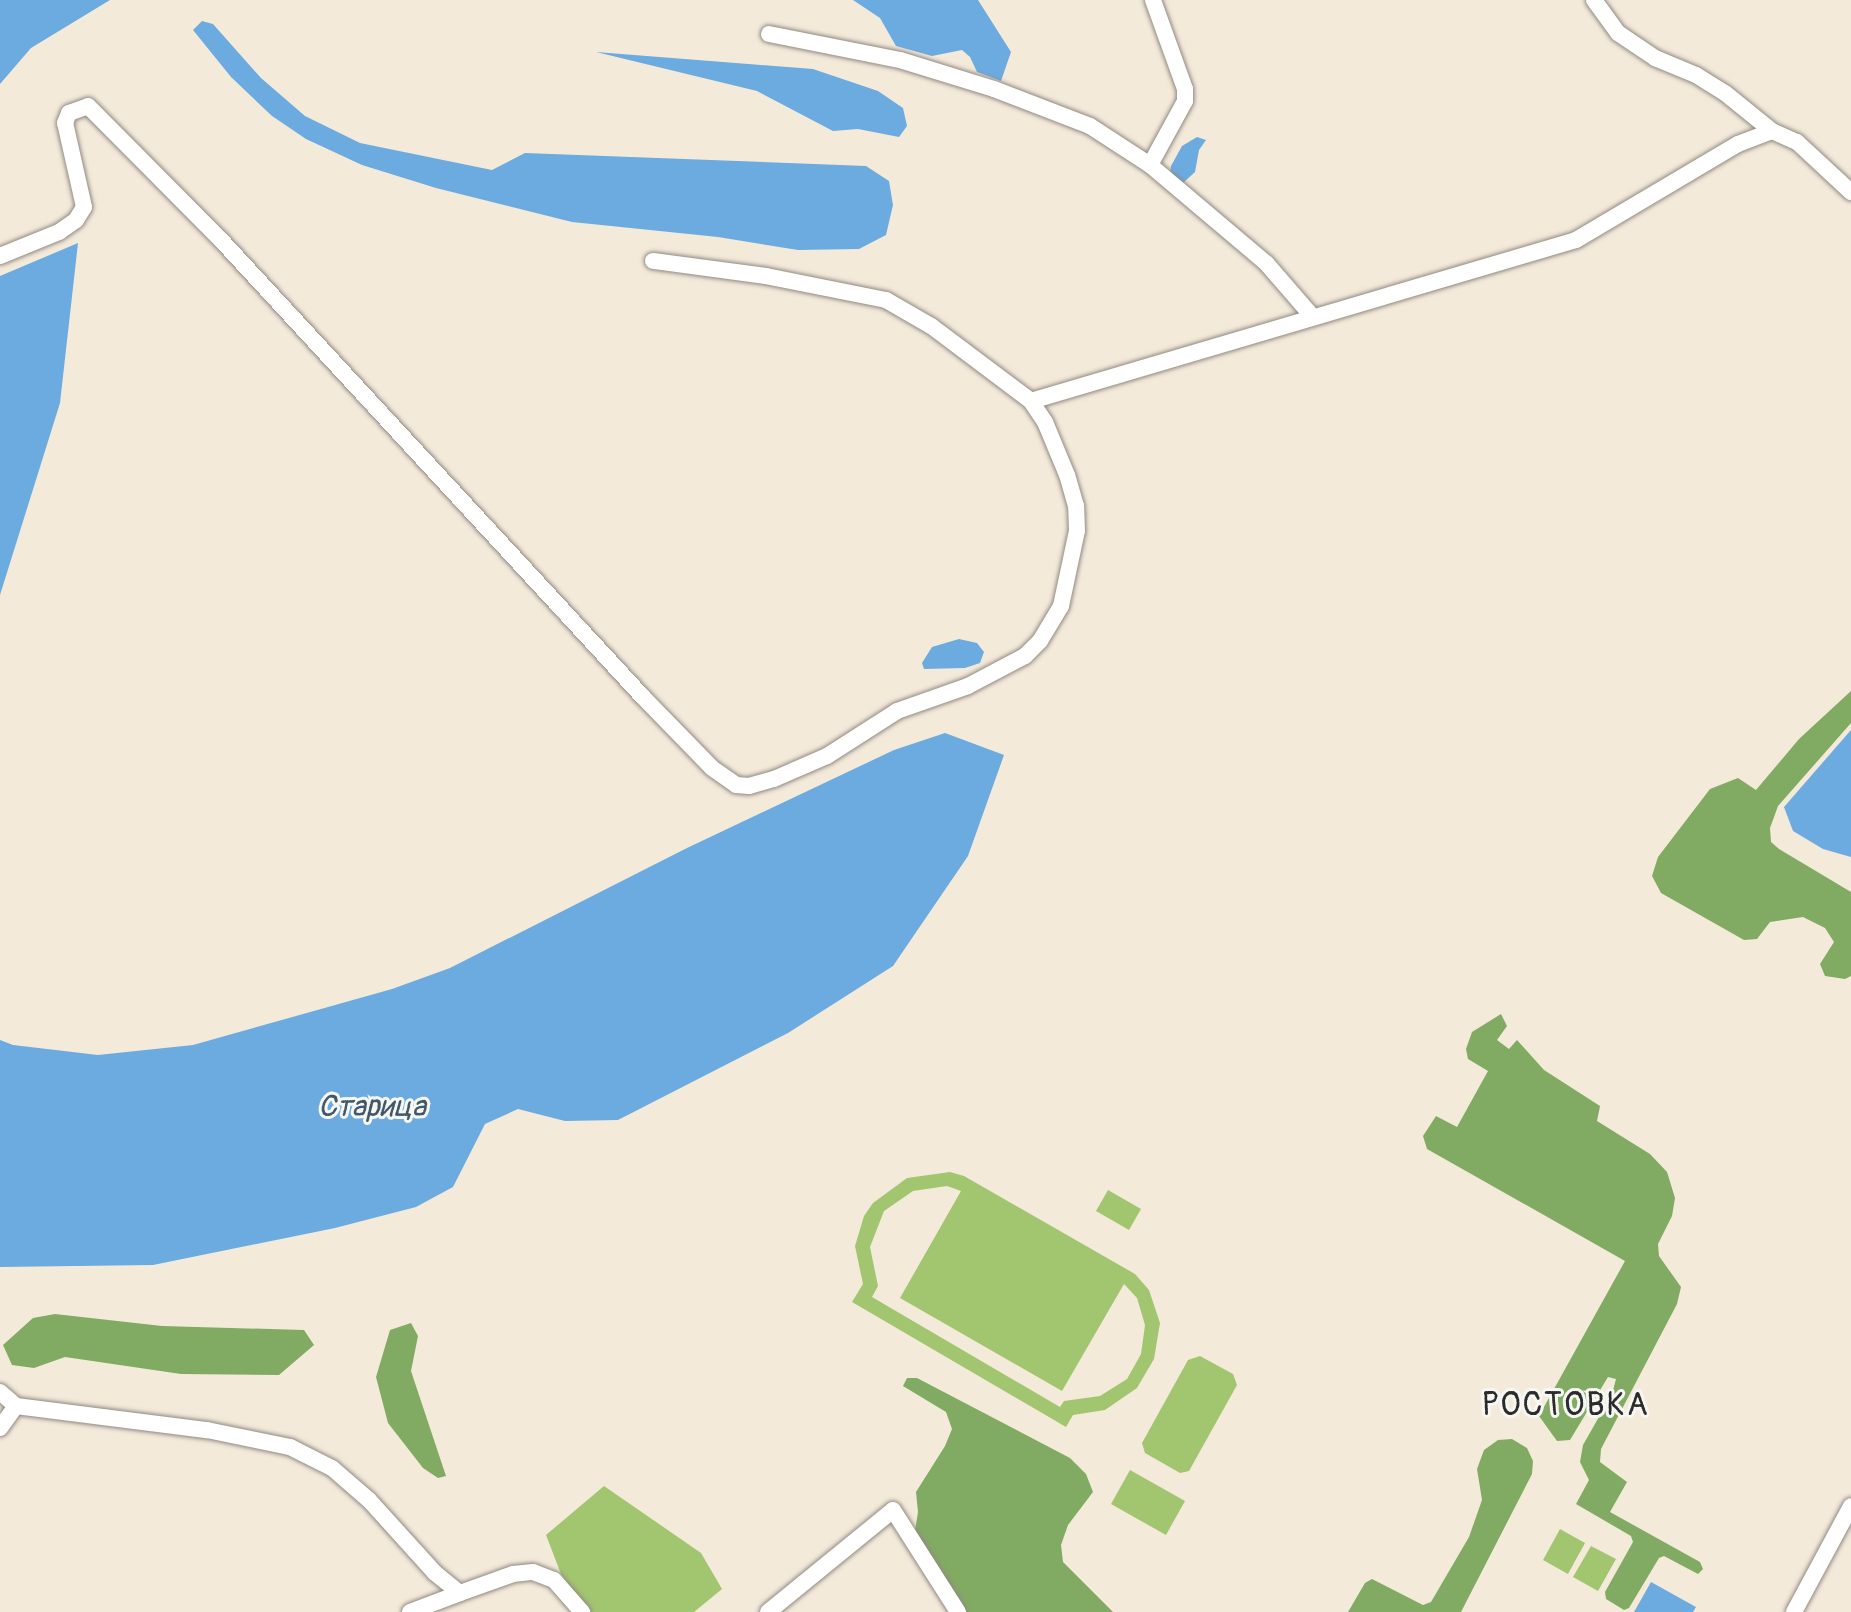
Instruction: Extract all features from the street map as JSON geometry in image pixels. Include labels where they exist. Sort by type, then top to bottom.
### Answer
[{"type":"street","points":[[1150,165],[1185,101],[1182,80],[1153,0]]},
{"type":"street","points":[[1594,0],[1618,33],[1655,58],[1696,75],[1725,93],[1772,131],[1797,142],[1851,192]]},
{"type":"street","points":[[769,34],[900,60],[994,89],[1090,126],[1150,165],[1267,264],[1312,316]]},
{"type":"street","points":[[0,256],[59,232],[76,220],[84,207],[65,123],[69,113],[88,106],[222,241],[684,740],[712,768],[736,785],[749,786],[774,779],[827,756],[897,711],[1006,668],[1040,641],[1061,606],[1077,531],[1076,506],[1067,475],[1045,422],[1031,401],[931,326],[886,300],[766,276],[653,261]]},
{"type":"street","points":[[1031,401],[1576,240],[1738,144],[1772,131]]},
{"type":"street","points":[[0,1392],[16,1406],[181,1426],[290,1447],[332,1468],[369,1500],[435,1573],[460,1593]]},
{"type":"street","points":[[0,1428],[16,1406]]},
{"type":"street","points":[[1794,1612],[1851,1506]]},
{"type":"street","points":[[768,1612],[893,1510],[958,1612]]},
{"type":"street","points":[[410,1612],[513,1574],[533,1572],[554,1580],[582,1612]]},
{"type":"green space","points":[[1851,691],[1851,723],[1778,806],[1770,828],[1771,842],[1779,849],[1851,892],[1851,976],[1845,979],[1825,976],[1820,964],[1834,942],[1825,928],[1803,917],[1770,922],[1757,939],[1744,940],[1661,893],[1652,876],[1658,857],[1710,789],[1738,778],[1756,790],[1799,739]]},
{"type":"green space","points":[[1501,1014],[1507,1026],[1497,1040],[1509,1049],[1517,1040],[1544,1070],[1600,1106],[1597,1121],[1650,1154],[1667,1172],[1675,1198],[1672,1216],[1658,1244],[1659,1256],[1681,1287],[1677,1304],[1601,1449],[1600,1462],[1627,1482],[1610,1512],[1700,1562],[1703,1569],[1698,1574],[1664,1556],[1659,1558],[1629,1608],[1624,1610],[1606,1599],[1605,1592],[1633,1542],[1631,1536],[1576,1504],[1589,1480],[1580,1462],[1583,1445],[1612,1394],[1616,1379],[1608,1377],[1570,1440],[1557,1441],[1539,1416],[1625,1261],[1427,1149],[1423,1136],[1436,1116],[1457,1127],[1488,1071],[1468,1059],[1466,1049],[1472,1032]]},
{"type":"green space","points":[[950,1172],[964,1176],[1135,1274],[1149,1290],[1160,1323],[1154,1359],[1137,1388],[1105,1410],[1073,1415],[1066,1427],[852,1302],[863,1284],[855,1246],[864,1216],[873,1203],[907,1178]],"holes":[[[947,1186],[961,1191],[900,1298],[1062,1391],[1124,1284],[1137,1298],[1145,1325],[1141,1354],[1127,1379],[1100,1396],[1064,1401],[1060,1407],[872,1297],[878,1286],[870,1247],[884,1211],[913,1191]]]},
{"type":"green space","points":[[1108,1190],[1141,1209],[1129,1230],[1096,1211]]},
{"type":"green space","points":[[55,1314],[162,1326],[304,1330],[314,1345],[279,1375],[181,1374],[65,1357],[34,1368],[12,1365],[3,1345],[33,1318]]},
{"type":"green space","points":[[411,1323],[418,1336],[411,1371],[446,1476],[438,1478],[423,1468],[388,1423],[376,1377],[390,1330]]},
{"type":"green space","points":[[1200,1356],[1233,1374],[1237,1385],[1189,1471],[1180,1473],[1145,1453],[1142,1443],[1188,1360]]},
{"type":"green space","points":[[907,1378],[917,1378],[1070,1458],[1086,1474],[1093,1492],[1068,1525],[1061,1545],[1063,1562],[1113,1612],[961,1612],[914,1537],[918,1512],[916,1492],[952,1429],[946,1412],[903,1386]]},
{"type":"green space","points":[[1512,1439],[1527,1448],[1533,1461],[1532,1474],[1461,1612],[1348,1612],[1365,1583],[1372,1579],[1423,1605],[1431,1602],[1469,1537],[1482,1500],[1477,1469],[1484,1450],[1498,1440]]},
{"type":"green space","points":[[1130,1470],[1185,1501],[1166,1535],[1111,1504]]},
{"type":"green space","points":[[604,1486],[701,1553],[722,1589],[694,1612],[587,1612],[561,1574],[546,1535]]},
{"type":"green space","points":[[1560,1529],[1585,1543],[1568,1574],[1543,1560]]},
{"type":"green space","points":[[1591,1546],[1616,1559],[1598,1591],[1573,1577]]},
{"type":"water","points":[[0,0],[110,0],[31,48],[0,84]]},
{"type":"water","points":[[853,0],[978,0],[1011,52],[1001,81],[977,72],[970,57],[962,50],[932,56],[896,46],[880,18]]},
{"type":"water","points":[[202,21],[213,24],[261,78],[305,116],[360,143],[492,170],[525,153],[866,166],[889,181],[893,205],[886,235],[859,249],[798,250],[718,237],[572,222],[436,188],[362,165],[306,139],[272,116],[231,77],[193,30]]},
{"type":"water","points":[[596,52],[813,69],[878,91],[903,108],[907,126],[899,137],[858,129],[833,131],[757,91]]},
{"type":"water","points":[[1197,137],[1206,140],[1199,150],[1195,172],[1183,183],[1170,174],[1171,166],[1182,146]]},
{"type":"water","points":[[78,243],[60,403],[0,595],[0,276]]},
{"type":"water","points":[[959,639],[977,643],[984,652],[980,663],[965,668],[924,669],[922,663],[932,647]]},
{"type":"water","points":[[1851,730],[1851,857],[1823,849],[1793,831],[1784,807]]},
{"type":"water","name":"Старица","points":[[945,733],[1004,755],[968,856],[893,966],[788,1033],[618,1120],[565,1121],[518,1109],[485,1124],[453,1187],[416,1207],[335,1228],[153,1265],[0,1267],[0,1040],[13,1045],[98,1055],[193,1045],[392,989],[450,968],[687,848],[894,750]]},
{"type":"water","points":[[1651,1582],[1696,1607],[1693,1612],[1634,1612]]},
{"type":"district","name":"РОСТОВКА","points":[[1566,1405]]}]
